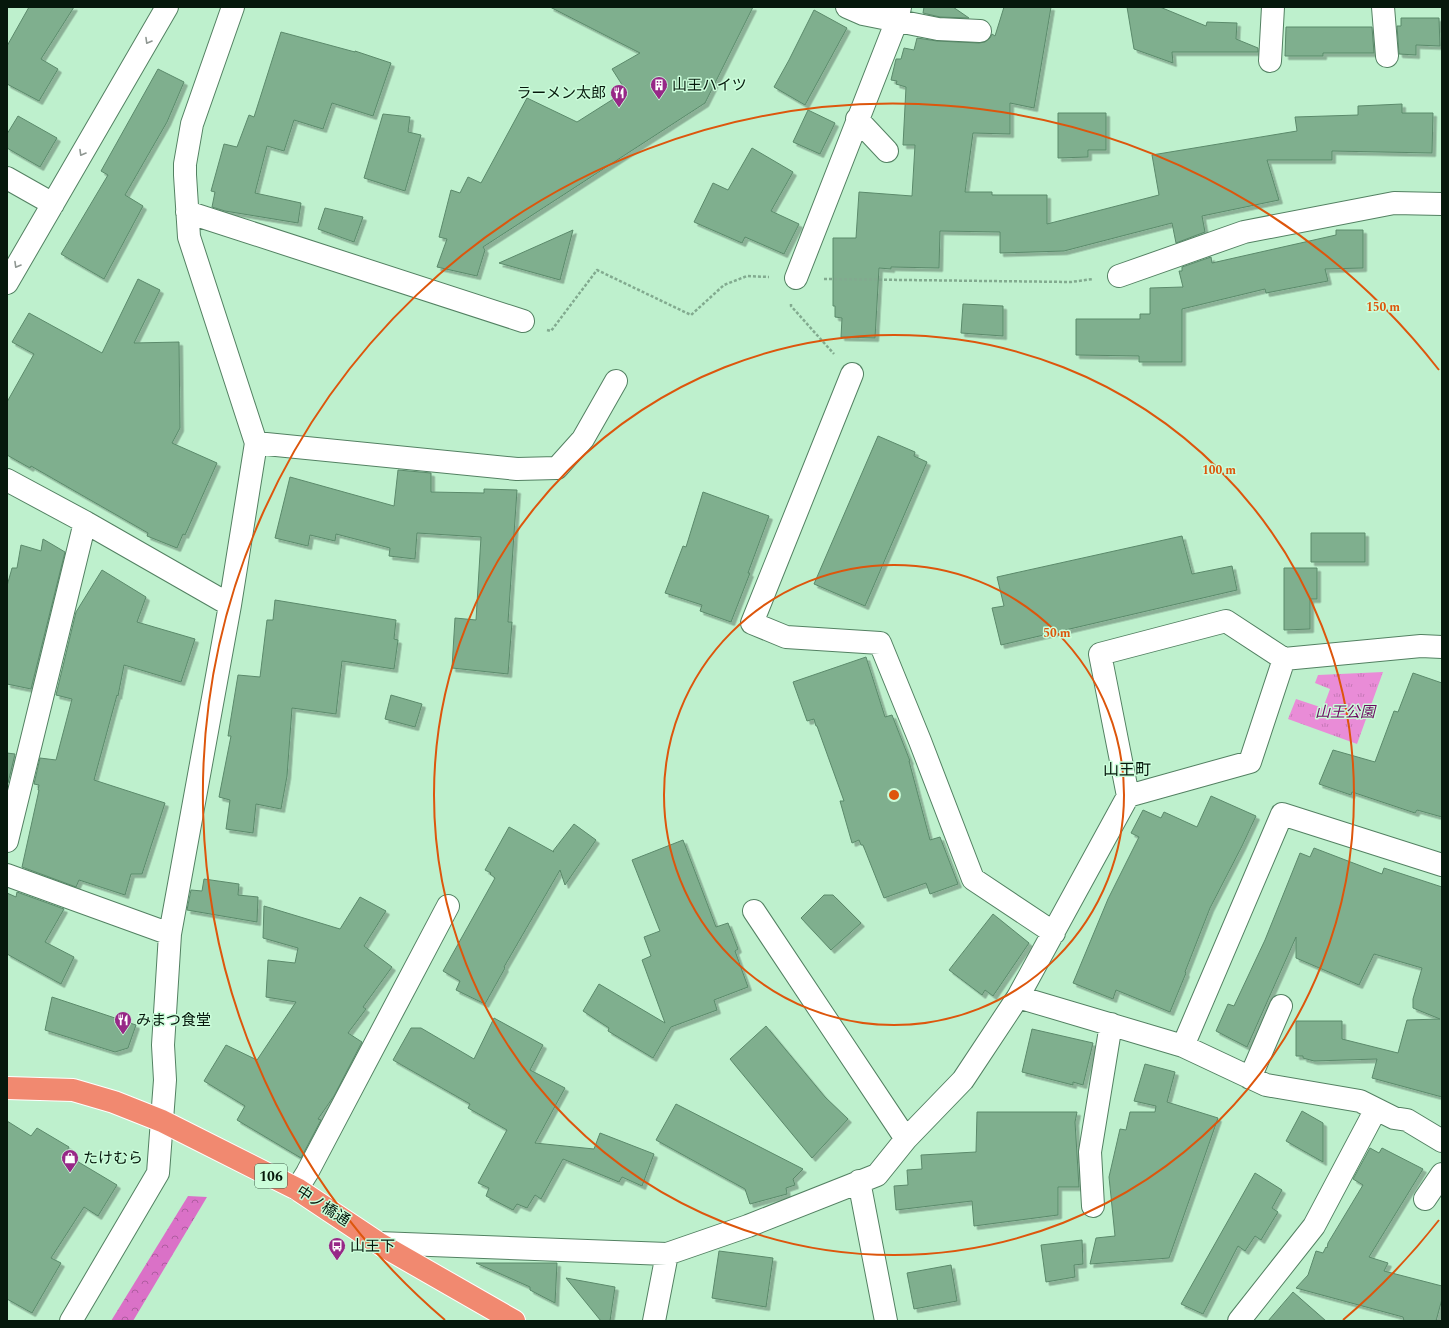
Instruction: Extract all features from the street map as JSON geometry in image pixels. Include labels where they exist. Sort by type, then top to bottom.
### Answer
[{"type":"highway","name":"中ノ橋通","points":[[7,1088],[73,1090],[114,1102],[162,1121],[297,1189],[378,1243],[514,1321]]},
{"type":"street","points":[[7,283],[167,7]]},
{"type":"street","points":[[71,1321],[158,1173],[165,1080],[163,1045],[170,934],[230,605],[256,443],[189,237],[187,212],[185,164],[192,124],[233,7]]},
{"type":"street","points":[[847,7],[863,14],[898,13],[938,29],[980,31]]},
{"type":"street","points":[[1270,61],[1273,7]]},
{"type":"street","points":[[1383,7],[1387,56]]},
{"type":"street","points":[[796,278],[898,13]]},
{"type":"street","points":[[858,119],[887,151]]},
{"type":"street","points":[[7,178],[53,204]]},
{"type":"street","points":[[1119,276],[1244,232],[1394,203],[1442,204]]},
{"type":"street","points":[[187,212],[523,322]]},
{"type":"street","points":[[852,374],[752,623],[786,637],[880,642],[973,879],[1054,933]]},
{"type":"street","points":[[256,443],[517,469],[557,468],[583,438],[616,381]]},
{"type":"street","points":[[7,480],[85,522],[230,605]]},
{"type":"street","points":[[7,841],[85,522]]},
{"type":"street","points":[[378,1243],[667,1254],[748,1226],[877,1175],[906,1139],[963,1080],[1018,997],[1128,796],[1100,654],[1226,621],[1284,659],[1421,646],[1442,647]]},
{"type":"street","points":[[1128,796],[1250,762],[1284,659]]},
{"type":"street","points":[[1183,1046],[1282,814],[1442,865]]},
{"type":"street","points":[[7,875],[170,934]]},
{"type":"street","points":[[297,1189],[307,1173],[448,906]]},
{"type":"street","points":[[754,911],[906,1139]]},
{"type":"street","points":[[1018,997],[1183,1046],[1266,1085],[1360,1100],[1394,1118],[1407,1120],[1442,1141]]},
{"type":"street","points":[[1250,1078],[1281,1006]]},
{"type":"street","points":[[1093,1206],[1090,1152],[1111,1024]]},
{"type":"street","points":[[1239,1321],[1314,1226],[1376,1109]]},
{"type":"street","points":[[1425,1199],[1442,1174]]},
{"type":"street","points":[[859,1181],[886,1321]]},
{"type":"street","points":[[654,1321],[667,1254]]},
{"type":"path","points":[[523,322],[551,331],[597,270],[691,315],[724,285],[747,276],[861,281],[1071,282],[1119,276]]},
{"type":"path","points":[[796,278],[791,306],[852,374]]},
{"type":"green space","name":"山王公園","points":[[1383,672],[1357,744],[1288,719],[1296,699],[1323,708],[1330,689],[1315,683],[1318,675]]},
{"type":"green space","points":[[188,1196],[207,1197],[133,1321],[111,1321]]},
{"type":"building","points":[[29,7],[74,7],[41,59],[58,69],[39,101],[7,84],[7,46]]},
{"type":"building","points":[[550,7],[753,7],[705,103],[483,247],[485,250],[477,276],[437,267],[447,239],[439,237],[451,190],[460,193],[468,177],[481,183],[527,98],[577,122],[626,91],[612,69],[640,53]]},
{"type":"building","points":[[924,7],[953,7],[969,18],[940,17],[923,13]]},
{"type":"building","points":[[1004,7],[1051,7],[1034,108],[1010,103],[1010,134],[973,133],[965,192],[992,192],[992,195],[1047,195],[1047,224],[1159,195],[1152,155],[1297,131],[1295,117],[1358,115],[1358,106],[1402,104],[1402,113],[1433,113],[1432,153],[1332,151],[1332,160],[1267,160],[1279,200],[1202,216],[1205,232],[1176,243],[1172,223],[1064,251],[1000,253],[1000,232],[940,231],[939,268],[879,268],[875,338],[841,337],[842,318],[835,317],[835,306],[833,306],[833,238],[856,238],[859,192],[912,196],[915,145],[903,145],[906,87],[896,84],[897,81],[891,80],[896,59],[901,59],[904,48],[914,50],[917,38],[937,41],[985,42],[992,34],[995,36]]},
{"type":"building","points":[[1127,7],[1160,7],[1206,26],[1207,22],[1237,23],[1236,39],[1258,48],[1258,52],[1172,52],[1173,63],[1134,49]]},
{"type":"building","points":[[814,10],[847,28],[805,105],[774,87]]},
{"type":"building","points":[[1401,18],[1439,18],[1440,46],[1416,45],[1416,55],[1399,54],[1397,26],[1401,26]]},
{"type":"building","points":[[1286,27],[1372,27],[1374,53],[1323,53],[1323,56],[1285,56]]},
{"type":"building","points":[[281,32],[355,51],[391,63],[373,116],[332,103],[323,129],[294,120],[284,151],[267,146],[255,193],[301,203],[298,223],[225,211],[212,207],[215,192],[211,191],[224,144],[237,147],[249,115],[254,117]]},
{"type":"building","points":[[158,69],[184,82],[167,122],[125,195],[143,206],[104,279],[61,254],[108,175],[101,171]]},
{"type":"building","points":[[808,110],[835,123],[820,154],[793,142]]},
{"type":"building","points":[[1058,113],[1106,113],[1106,150],[1088,150],[1088,157],[1058,158]]},
{"type":"building","points":[[383,114],[410,117],[408,132],[421,135],[405,191],[364,178]]},
{"type":"building","points":[[18,116],[57,138],[40,167],[7,148],[7,134]]},
{"type":"building","points":[[752,148],[793,172],[771,211],[799,224],[784,254],[745,237],[742,243],[694,222],[713,183],[728,190]]},
{"type":"building","points":[[325,208],[363,217],[354,242],[318,229]]},
{"type":"building","points":[[573,230],[560,280],[499,263]]},
{"type":"building","points":[[1336,230],[1363,230],[1363,268],[1325,269],[1328,281],[1266,293],[1265,289],[1182,309],[1182,362],[1139,362],[1139,356],[1076,355],[1076,319],[1140,319],[1140,314],[1150,314],[1150,288],[1183,287],[1179,271],[1182,271],[1182,267],[1211,257],[1212,263],[1336,235]]},
{"type":"building","points":[[138,279],[160,290],[134,343],[179,342],[180,428],[172,443],[217,463],[185,535],[183,534],[177,548],[147,536],[148,533],[31,466],[30,468],[7,455],[7,402],[34,354],[12,342],[29,313],[102,353]]},
{"type":"building","points":[[963,304],[1003,306],[1003,336],[961,333]]},
{"type":"building","points":[[878,436],[915,452],[914,456],[927,462],[865,606],[814,584]]},
{"type":"building","points":[[398,470],[431,473],[431,492],[484,493],[484,489],[517,490],[508,622],[512,622],[508,674],[452,668],[455,618],[476,620],[481,537],[417,533],[415,559],[389,556],[390,548],[336,534],[335,541],[310,535],[308,546],[275,538],[290,477],[394,506]]},
{"type":"building","points":[[703,492],[769,516],[748,573],[750,573],[731,622],[700,611],[702,605],[665,593],[683,546],[686,547]]},
{"type":"building","points":[[1311,533],[1365,533],[1365,562],[1311,562]]},
{"type":"building","points":[[1182,536],[1192,574],[1232,566],[1237,590],[1001,645],[992,608],[1004,606],[997,577]]},
{"type":"building","points":[[43,539],[65,552],[31,689],[7,684],[7,586],[12,568],[17,568],[21,545],[41,551]]},
{"type":"building","points":[[1284,568],[1317,568],[1317,599],[1310,599],[1310,629],[1284,630]]},
{"type":"building","points":[[102,570],[146,597],[137,622],[195,639],[181,682],[124,665],[118,696],[117,695],[94,780],[165,803],[142,874],[131,874],[125,895],[79,880],[76,887],[22,867],[39,790],[39,785],[34,784],[40,758],[56,760],[72,699],[56,695],[76,612]]},
{"type":"building","points":[[275,600],[396,620],[394,639],[398,640],[394,669],[342,661],[336,714],[292,708],[287,776],[281,809],[256,804],[253,833],[226,829],[230,800],[219,797],[231,736],[228,736],[238,675],[260,677],[267,620],[273,620]]},
{"type":"building","points":[[866,657],[885,717],[892,715],[910,761],[930,840],[940,837],[958,884],[930,894],[926,883],[884,898],[863,845],[861,845],[859,840],[852,843],[840,801],[844,801],[817,726],[814,719],[807,721],[793,682]]},
{"type":"building","points":[[1413,673],[1442,683],[1442,817],[1417,810],[1415,813],[1352,792],[1351,795],[1319,784],[1333,750],[1375,762],[1394,711],[1398,712]]},
{"type":"building","points":[[391,695],[422,704],[415,727],[385,719]]},
{"type":"building","points":[[7,753],[15,754],[8,783],[7,783]]},
{"type":"building","points":[[1211,796],[1256,816],[1210,908],[1170,1012],[1116,990],[1113,999],[1073,983],[1108,899],[1139,837],[1131,833],[1143,810],[1161,818],[1164,812],[1197,827]]},
{"type":"building","points":[[574,824],[596,840],[565,885],[560,870],[504,967],[505,968],[485,1004],[456,990],[460,981],[443,971],[495,878],[490,874],[491,873],[485,870],[509,827],[554,852],[553,851]]},
{"type":"building","points":[[683,840],[716,927],[728,923],[738,949],[735,951],[748,987],[714,1000],[717,1010],[671,1027],[653,1058],[608,1031],[609,1028],[583,1011],[599,984],[665,1023],[642,960],[651,956],[644,937],[660,931],[632,860]]},
{"type":"building","points":[[1314,848],[1382,874],[1384,868],[1442,887],[1442,1097],[1372,1078],[1377,1059],[1314,1061],[1303,1058],[1303,1056],[1296,1056],[1296,1021],[1342,1021],[1342,1039],[1398,1053],[1407,1020],[1440,1019],[1413,1008],[1413,999],[1422,968],[1374,954],[1359,985],[1296,958],[1296,937],[1247,1047],[1216,1031],[1228,1004],[1234,1006],[1265,940],[1300,853],[1310,857]]},
{"type":"building","points":[[204,879],[239,884],[238,895],[258,897],[257,922],[187,910],[191,890],[202,891]]},
{"type":"building","points":[[17,892],[64,909],[45,942],[74,957],[61,984],[7,954],[7,893],[16,897]]},
{"type":"building","points":[[824,895],[833,895],[861,923],[831,950],[801,918]]},
{"type":"building","points":[[360,897],[386,911],[364,946],[392,967],[363,1007],[366,1009],[348,1033],[362,1042],[334,1096],[318,1119],[321,1120],[301,1158],[237,1120],[245,1106],[204,1081],[226,1045],[257,1060],[296,1002],[266,997],[268,960],[295,963],[298,948],[263,938],[264,906],[340,929]]},
{"type":"building","points":[[993,914],[1029,943],[993,996],[985,990],[982,995],[949,970]]},
{"type":"building","points":[[52,997],[136,1025],[128,1048],[115,1052],[45,1030]]},
{"type":"building","points":[[494,1018],[543,1045],[530,1070],[565,1088],[535,1143],[594,1149],[600,1133],[654,1154],[642,1186],[622,1177],[619,1182],[563,1159],[541,1199],[535,1195],[527,1208],[517,1204],[513,1210],[486,1196],[489,1188],[478,1183],[507,1130],[468,1108],[470,1104],[393,1060],[411,1028],[421,1028],[474,1059]]},
{"type":"building","points":[[766,1026],[825,1097],[848,1119],[812,1158],[730,1059]]},
{"type":"building","points":[[1032,1029],[1093,1043],[1083,1085],[1073,1082],[1073,1085],[1022,1072]]},
{"type":"building","points":[[1145,1064],[1175,1072],[1167,1102],[1218,1118],[1169,1258],[1090,1264],[1096,1238],[1115,1236],[1109,1177],[1120,1129],[1126,1130],[1130,1112],[1155,1112],[1156,1106],[1134,1101]]},
{"type":"building","points":[[676,1104],[803,1169],[793,1179],[795,1185],[786,1188],[787,1194],[750,1204],[745,1189],[656,1140]]},
{"type":"building","points":[[1302,1111],[1323,1123],[1323,1162],[1286,1141]]},
{"type":"building","points":[[977,1112],[1077,1112],[1075,1122],[1079,1187],[1058,1187],[1058,1215],[974,1226],[972,1201],[896,1210],[894,1186],[908,1185],[907,1170],[922,1169],[921,1155],[976,1152]]},
{"type":"building","points":[[7,1121],[31,1136],[37,1128],[69,1147],[65,1154],[117,1185],[98,1216],[84,1207],[51,1258],[61,1263],[32,1313],[7,1299]]},
{"type":"building","points":[[1370,1148],[1379,1153],[1382,1148],[1423,1169],[1369,1257],[1388,1263],[1384,1271],[1442,1286],[1442,1299],[1436,1321],[1404,1321],[1403,1317],[1296,1288],[1308,1275],[1316,1251],[1323,1253],[1326,1247],[1327,1248],[1328,1243],[1363,1185],[1353,1179]]},
{"type":"building","points":[[1255,1173],[1282,1190],[1272,1208],[1278,1212],[1261,1240],[1255,1236],[1245,1251],[1238,1246],[1203,1314],[1181,1304]]},
{"type":"building","points":[[1082,1240],[1083,1264],[1074,1265],[1075,1277],[1046,1282],[1041,1245]]},
{"type":"building","points":[[719,1251],[773,1258],[766,1307],[712,1298]]},
{"type":"building","points":[[476,1263],[557,1263],[555,1303],[530,1290],[530,1287]]},
{"type":"building","points":[[951,1265],[957,1301],[914,1309],[907,1273]]},
{"type":"building","points":[[566,1278],[615,1287],[610,1321],[601,1321]]},
{"type":"building","points":[[1293,1292],[1326,1321],[1268,1321]]},
{"type":"place","name":"山王ハイツ","points":[[659,100]]},
{"type":"place","name":"ラーメン太郎","points":[[619,108]]},
{"type":"place","name":"みまつ食堂","points":[[123,1035]]},
{"type":"place","name":"たけむら","points":[[70,1173]]},
{"type":"place","name":"山王下","points":[[337,1261]]},
{"type":"district","name":"山王町","points":[[1127,770]]}]
